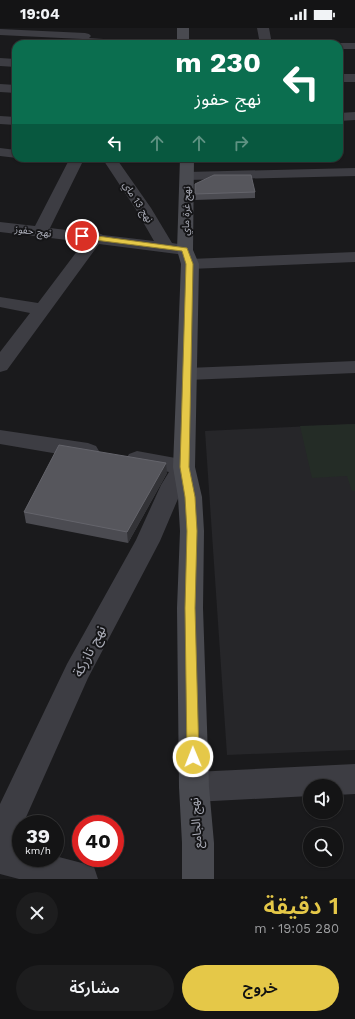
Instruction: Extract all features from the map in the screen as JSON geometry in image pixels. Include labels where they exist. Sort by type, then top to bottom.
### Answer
[{"type":"street","points":[[183,28],[183,40]]},
{"type":"street","points":[[263,28],[265,40]]},
{"type":"street","points":[[0,32],[120,40]]},
{"type":"street","points":[[343,46],[355,46]]},
{"type":"street","points":[[0,62],[12,63]]},
{"type":"street","points":[[343,78],[355,78]]},
{"type":"street","points":[[0,88],[12,89]]},
{"type":"street","points":[[343,117],[355,116]]},
{"type":"street","points":[[0,120],[12,121]]},
{"type":"street","points":[[40,232],[91,162]]},
{"type":"street","name":"نهج 13 ماي","points":[[96,162],[143,208],[166,247]]},
{"type":"street","name":"نهج غرة ماي","points":[[187,162],[187,257]]},
{"type":"street","points":[[187,176],[355,172]]},
{"type":"street","name":"نهج حفوز","points":[[0,227],[96,237],[166,247],[187,257],[355,257]]},
{"type":"street","points":[[0,366],[96,237]]},
{"type":"street","name":"نهج الجامع","points":[[187,257],[187,374],[184,467],[190,497],[192,531],[190,608],[194,787],[198,843],[198,879]]},
{"type":"street","points":[[0,302],[42,309]]},
{"type":"street","points":[[187,374],[355,367]]},
{"type":"street","points":[[0,437],[184,467]]},
{"type":"street","name":"نهج تازركة","points":[[0,839],[77,673],[148,541],[172,485],[184,467]]},
{"type":"street","points":[[194,787],[355,779]]},
{"type":"street","points":[[0,858],[82,879]]},
{"type":"shaded area","points":[[355,424],[355,750],[227,755],[205,431]]},
{"type":"shaded area","points":[[355,424],[355,491],[352,491],[347,476],[312,478],[300,426]]},
{"type":"building","points":[[214,175],[251,175],[255,192],[195,194],[195,184]]},
{"type":"building","points":[[59,445],[166,463],[127,532],[24,512]]},
{"type":"route","points":[[82,236],[185,250],[190,264],[184,467],[190,497],[192,531],[190,608],[193,757]]}]
